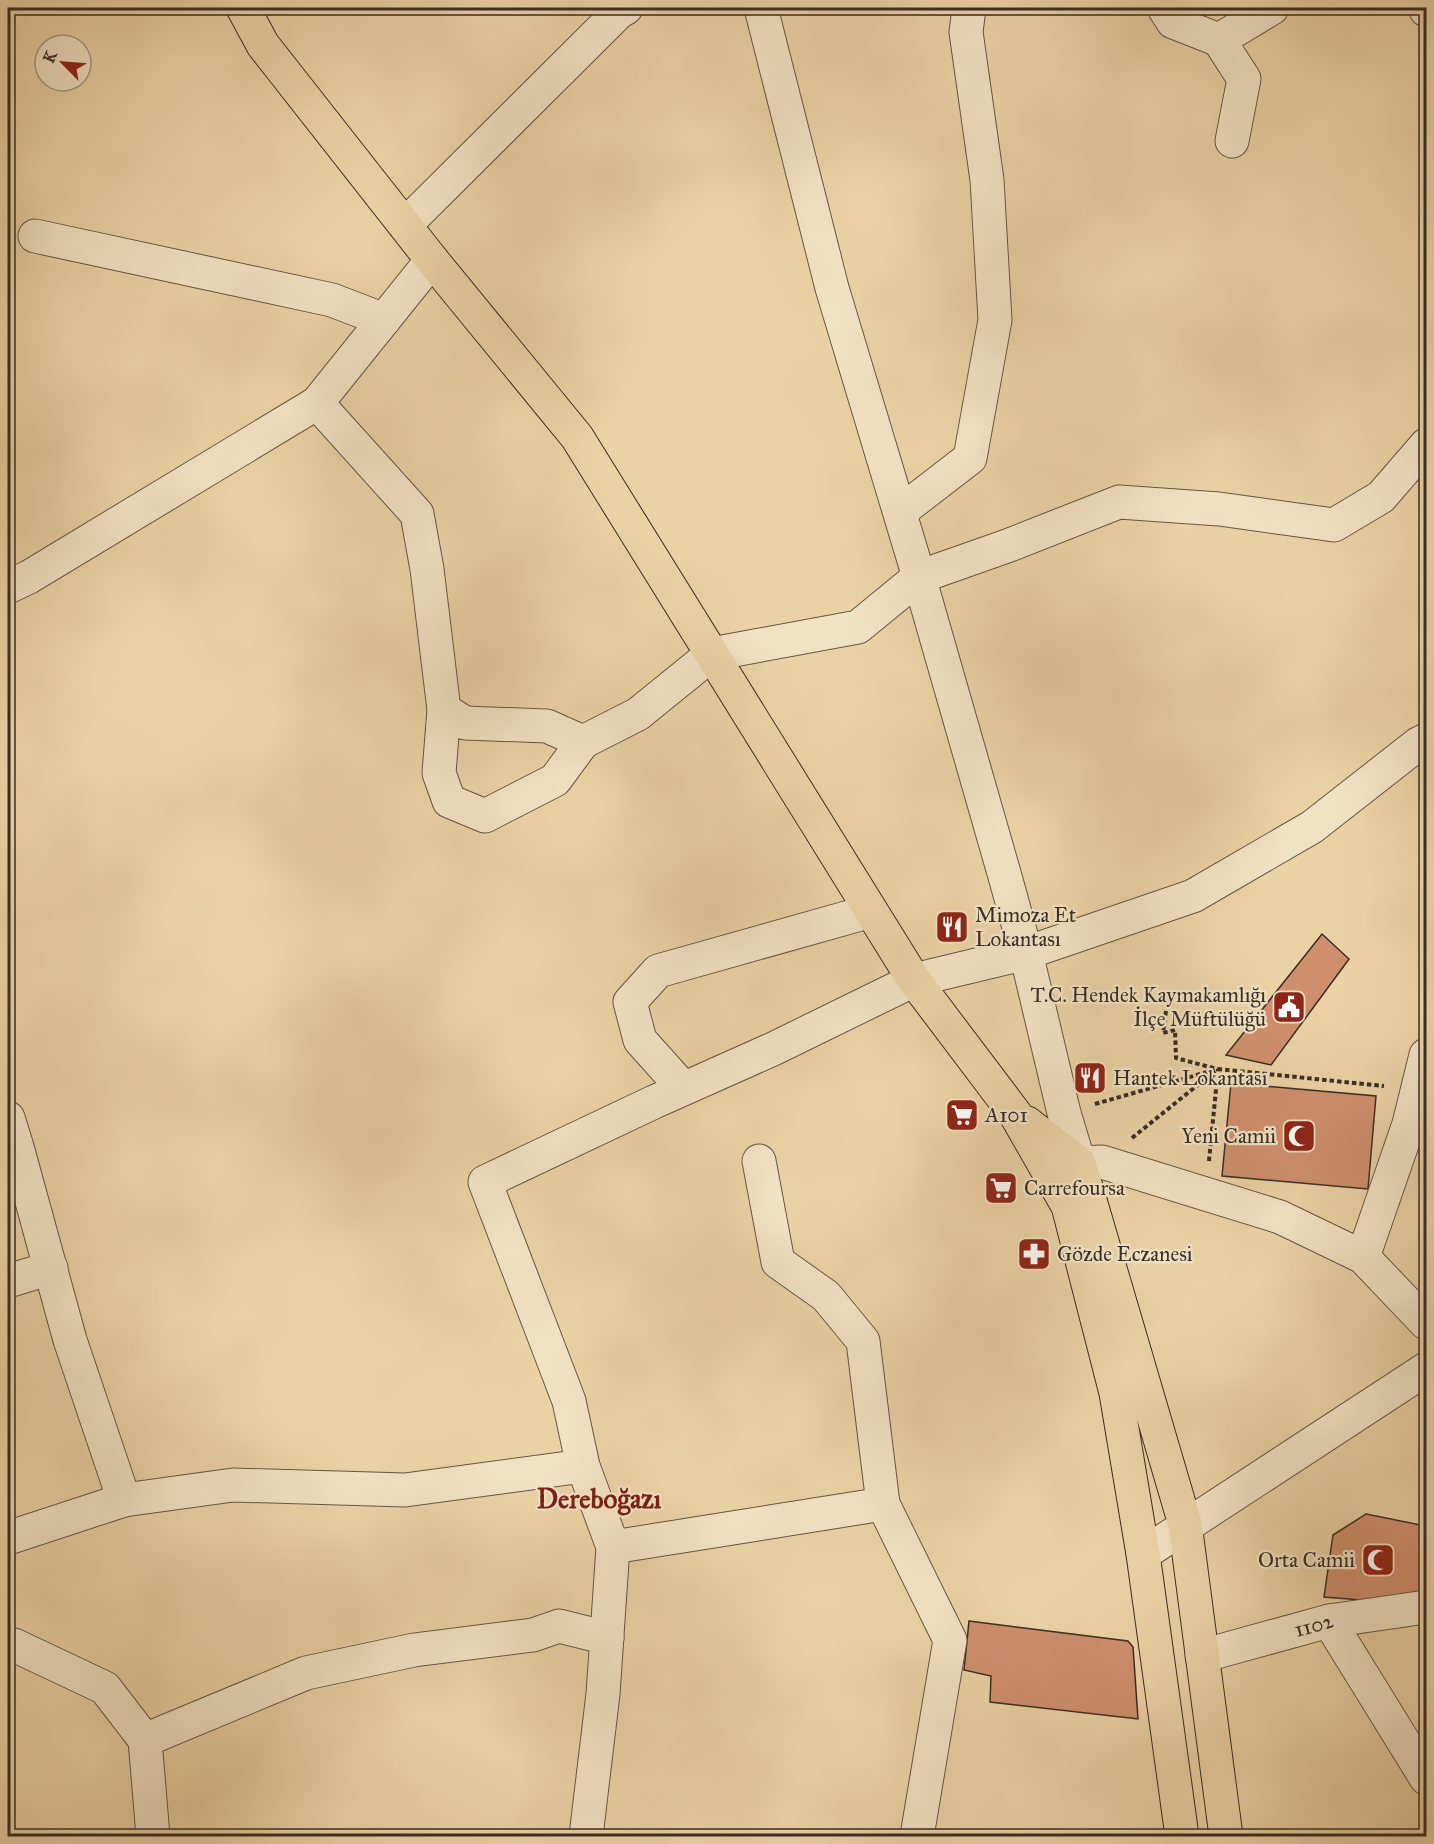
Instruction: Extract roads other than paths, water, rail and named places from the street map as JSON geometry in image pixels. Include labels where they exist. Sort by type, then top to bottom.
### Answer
[{"type":"main road","points":[[243,8],[262,45],[406,224],[432,260],[577,437],[914,980],[1016,1115],[1068,1206],[1116,1393],[1143,1554],[1182,1836]]},
{"type":"main road","points":[[1016,1115],[1091,1162],[1185,1524],[1226,1836]]},
{"type":"main road","points":[[1068,1206],[1091,1162]]},
{"type":"street","points":[[761,8],[832,288],[919,576],[1026,952],[1064,1113],[1091,1162],[1280,1217],[1363,1257],[1426,1323]]},
{"type":"street","points":[[900,512],[970,459],[995,320],[987,180],[966,32],[969,8]]},
{"type":"street","points":[[1164,8],[1173,22],[1219,40],[1244,79],[1232,141]]},
{"type":"street","points":[[1219,40],[1272,8]]},
{"type":"street","points":[[406,224],[620,9]]},
{"type":"street","points":[[35,236],[332,300],[384,320]]},
{"type":"street","points":[[8,587],[39,571],[317,403],[432,260]]},
{"type":"street","points":[[317,403],[417,514],[427,569],[444,710],[439,773],[449,801],[485,816],[555,780],[583,742],[638,714],[712,654],[858,627],[919,576],[1007,546],[1119,502],[1219,509],[1334,525],[1381,497],[1426,445]]},
{"type":"street","points":[[444,710],[465,723],[547,726],[583,742]]},
{"type":"street","points":[[586,1836],[603,1694],[613,1548],[583,1466],[569,1401],[485,1182],[683,1088],[772,1049],[914,980],[1026,952],[1193,896],[1312,827],[1426,740]]},
{"type":"street","points":[[683,1088],[640,1040],[630,1002],[658,971],[871,911]]},
{"type":"street","points":[[1363,1257],[1418,1107],[1426,1055]]},
{"type":"street","points":[[8,1118],[70,1340],[124,1500]]},
{"type":"street","points":[[759,1161],[778,1262],[826,1296],[863,1341],[883,1504],[950,1640],[917,1836]]},
{"type":"street","points":[[8,1281],[51,1268]]},
{"type":"street","points":[[1143,1554],[1185,1524],[1426,1369]]},
{"type":"street","points":[[8,1538],[124,1500],[232,1485],[405,1490],[583,1466]]},
{"type":"street","points":[[613,1548],[883,1504]]},
{"type":"street","name":"1102","points":[[1202,1656],[1329,1621],[1426,1607]]},
{"type":"street","points":[[1329,1621],[1426,1778]]},
{"type":"street","points":[[145,1740],[306,1673],[414,1650],[533,1635],[559,1626],[607,1638]]},
{"type":"street","points":[[14,1645],[105,1688],[145,1740],[153,1836]]},
{"type":"place","name":"Mimoza Et Lokantası","points":[[952,927]]},
{"type":"place","name":"T.C. Hendek Kaymakamlığı İlçe Müftülüğü","points":[[1289,1007]]},
{"type":"place","name":"Hantek Lokantası","points":[[1090,1078]]},
{"type":"place","name":"A101","points":[[962,1115]]},
{"type":"place","name":"Yeni Camii","points":[[1299,1136]]},
{"type":"place","name":"Carrefoursa","points":[[1001,1188]]},
{"type":"place","name":"Gözde Eczanesi","points":[[1034,1254]]},
{"type":"place","name":"Orta Camii","points":[[1378,1560]]},
{"type":"district","name":"Dereboğazı","points":[[599,1499]]}]
